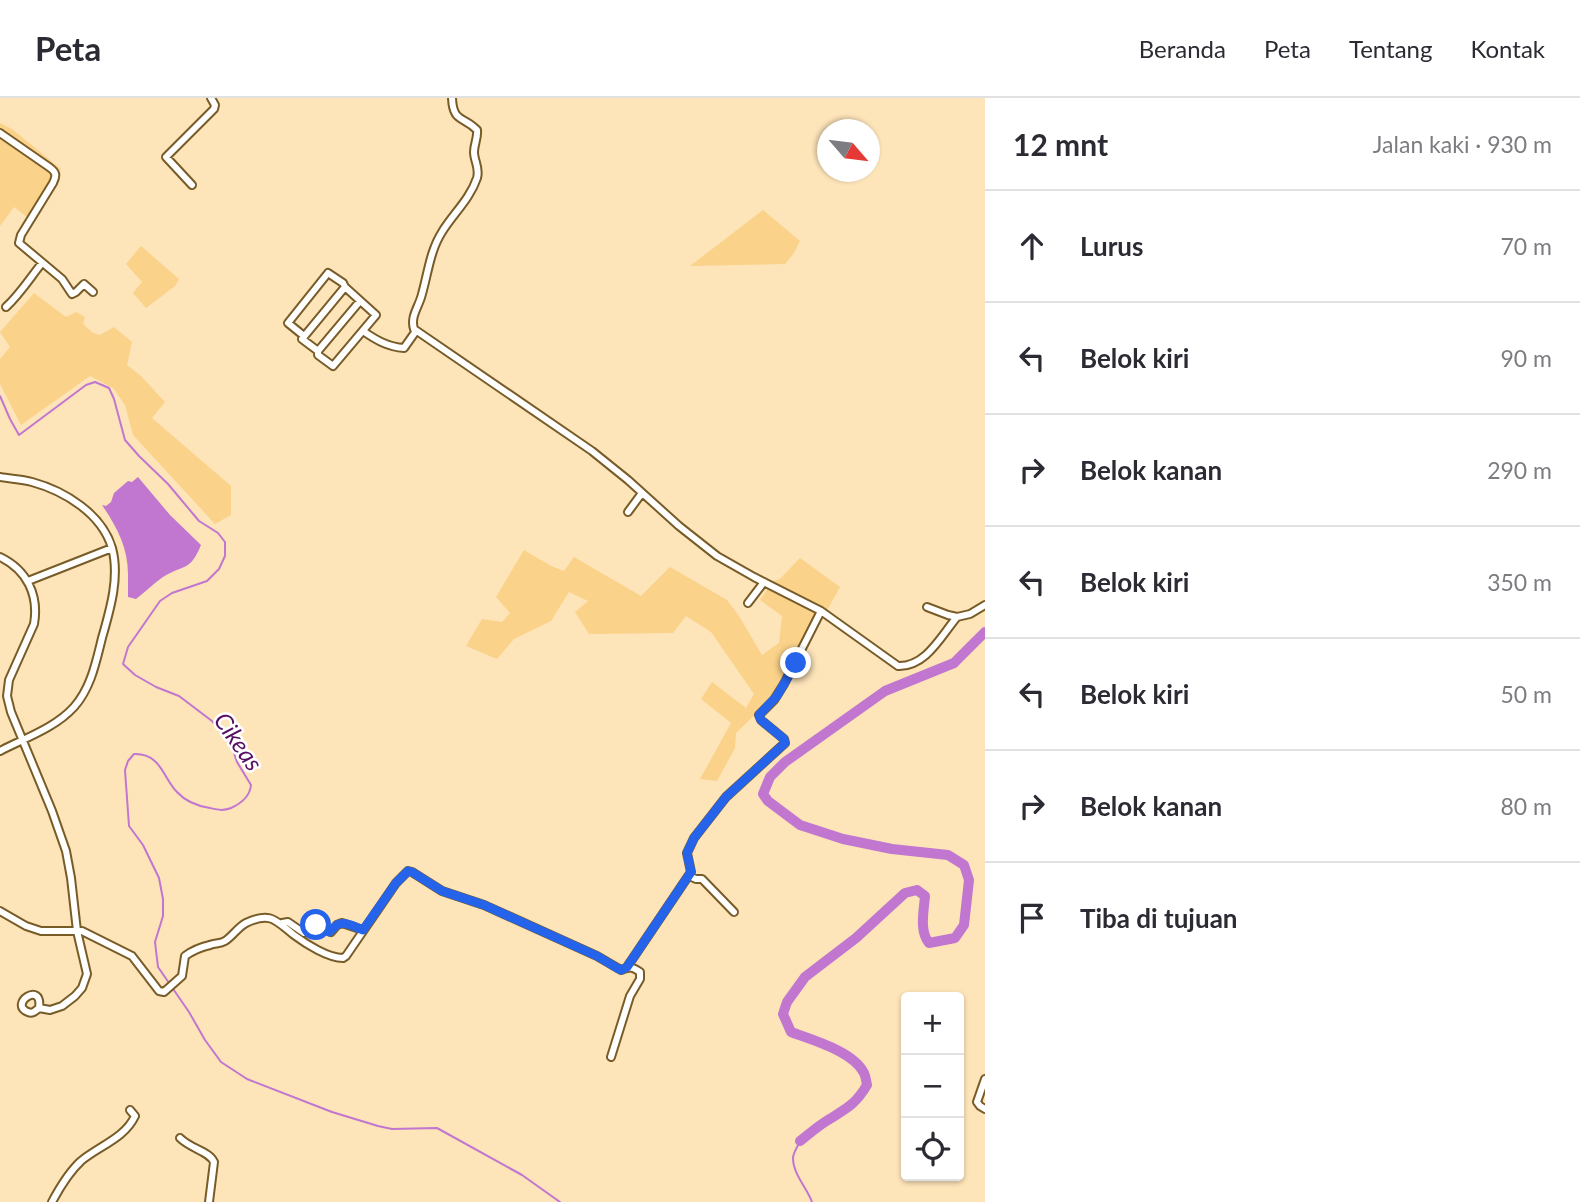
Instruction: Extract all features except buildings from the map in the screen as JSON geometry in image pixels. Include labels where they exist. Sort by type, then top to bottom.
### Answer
[{"type":"street","points":[[192,185],[166,158],[214,109],[215,104],[211,98]]},
{"type":"street","points":[[452,98],[457,116],[477,130],[474,152],[479,170],[465,200],[437,242],[428,266],[421,300],[412,321],[414,330],[592,451],[717,556],[821,611],[898,666],[907,667],[919,661],[957,617]]},
{"type":"street","points":[[0,133],[54,171],[55,178],[19,240],[20,245],[62,279],[72,294],[83,284],[93,292]]},
{"type":"street","points":[[6,307],[42,263]]},
{"type":"street","points":[[304,336],[288,323],[328,273],[343,283],[376,315],[363,331],[333,366],[302,339],[345,287]]},
{"type":"street","points":[[318,351],[360,301]]},
{"type":"street","points":[[363,331],[380,342],[404,348],[416,331]]},
{"type":"street","points":[[0,478],[33,482],[59,492],[75,502],[93,518],[107,537],[112,548],[114,572],[112,598],[99,650],[87,688],[80,699],[65,715],[0,751]]},
{"type":"street","points":[[628,512],[642,493]]},
{"type":"street","points":[[28,581],[112,548]]},
{"type":"street","points":[[0,557],[16,567],[28,581],[36,604],[34,624],[13,668],[7,689],[11,712],[66,851],[77,931],[87,974],[86,981],[75,996],[62,1006],[50,1010],[38,1008]]},
{"type":"street","points":[[748,603],[764,582]]},
{"type":"street","points":[[927,607],[957,617],[970,614],[985,605]]},
{"type":"street","points":[[0,911],[41,931],[86,933],[132,956],[163,992],[182,976],[185,956],[208,945],[225,941],[243,925],[256,919],[270,918],[282,923],[296,936],[323,953],[343,958],[396,883],[408,871],[442,891],[484,905],[597,956],[621,970],[627,967],[689,876],[691,869],[687,853],[694,838],[726,797],[785,743],[759,715],[777,696],[821,611]]},
{"type":"street","points":[[689,876],[702,879],[734,912]]},
{"type":"street","points":[[282,923],[288,922],[304,933],[317,925],[331,932],[342,923],[363,930]]},
{"type":"street","points":[[611,1057],[630,996],[641,975],[636,969],[627,967]]},
{"type":"street","points":[[985,1079],[978,1102],[985,1109]]},
{"type":"street","points":[[52,1202],[64,1181],[82,1160],[129,1127],[135,1116],[130,1110]]},
{"type":"street","points":[[180,1138],[197,1151],[209,1154],[214,1160],[209,1202]]},
{"type":"shaded area","points":[[0,123],[12,129],[61,169],[32,221],[14,207],[0,226]]},
{"type":"shaded area","points":[[763,210],[800,241],[785,264],[690,266]]},
{"type":"shaded area","points":[[141,246],[179,279],[175,286],[146,308],[133,293],[142,282],[126,264]]},
{"type":"shaded area","points":[[34,293],[66,317],[76,312],[85,317],[83,324],[93,333],[100,335],[114,327],[132,342],[127,365],[165,402],[152,418],[231,486],[231,515],[215,524],[133,435],[125,405],[113,388],[90,376],[21,425],[0,384],[0,359],[10,347],[0,332]]},
{"type":"shaded area","points":[[138,477],[170,515],[201,545],[190,564],[163,577],[136,599],[128,597],[124,547],[102,505],[106,506],[111,502],[114,493],[128,481],[132,482]]},
{"type":"shaded area","points":[[524,550],[564,571],[574,557],[641,596],[670,567],[727,600],[762,655],[779,643],[782,616],[760,600],[773,581],[780,579],[800,558],[840,587],[824,616],[820,613],[773,697],[736,733],[735,748],[717,781],[700,779],[731,723],[701,699],[712,682],[746,708],[754,694],[711,632],[686,616],[673,633],[589,634],[575,612],[588,601],[569,592],[551,621],[514,639],[497,659],[466,646],[482,619],[502,622],[510,613],[496,597]]},
{"type":"waterway","name":"Cikeas","points":[[0,396],[19,435],[86,385],[95,382],[109,388],[125,440],[199,521],[218,533],[225,542],[225,556],[219,569],[207,581],[172,593],[160,601],[128,647],[123,664],[135,675],[179,696],[212,721],[232,747],[237,762],[251,785],[249,793],[242,801],[226,810],[218,810],[196,805],[184,798],[150,758],[134,754],[125,770],[129,826],[143,845],[159,878],[163,899],[163,916],[155,942],[158,967],[205,1040],[221,1062],[247,1079],[332,1112],[378,1126],[392,1129],[437,1128],[522,1175],[560,1202]]},
{"type":"waterway","points":[[800,1141],[850,1106],[867,1085],[864,1073],[851,1058],[831,1047],[791,1032],[783,1014],[787,1002],[805,977],[856,938],[905,893],[917,890],[925,896],[923,927],[929,943],[955,938],[964,925],[969,880],[964,865],[948,855],[892,849],[843,839],[800,825],[768,801],[763,794],[770,777],[785,762],[885,691],[954,663],[985,632]]},
{"type":"waterway","name":"Cikeas","points":[[800,1141],[793,1156],[794,1164],[812,1202]]},
{"type":"route","points":[[316,925],[329,932],[339,923],[363,930],[396,883],[408,871],[450,895],[484,905],[597,956],[621,970],[624,969],[691,872],[687,853],[694,838],[726,797],[785,743],[759,715],[777,696],[796,663]]}]
